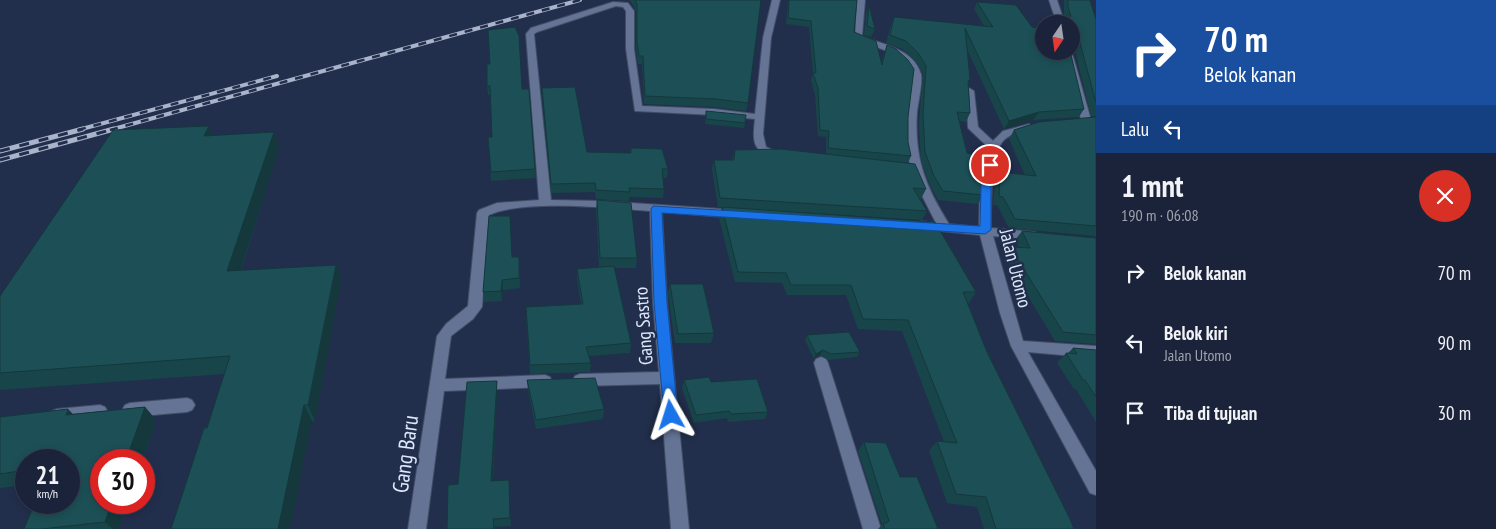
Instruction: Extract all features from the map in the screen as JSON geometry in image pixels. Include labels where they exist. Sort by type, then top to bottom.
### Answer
[{"type":"street","points":[[776,0],[768,38],[758,134],[762,148],[767,152],[792,156]]},
{"type":"street","points":[[861,0],[858,37],[895,49],[913,67],[917,75],[913,104],[911,169],[945,227]]},
{"type":"street","points":[[1053,0],[1058,15]]},
{"type":"street","points":[[746,215],[545,202],[530,34],[534,30],[616,4],[625,5],[631,15],[630,49],[638,109],[714,112],[760,117]]},
{"type":"street","points":[[1069,121],[1091,121],[1072,60]]},
{"type":"street","points":[[969,91],[974,128],[994,147],[998,139],[1007,133],[1043,123]]},
{"type":"street","name":"Jalan Utomo","points":[[994,147],[986,186],[985,230],[1007,313],[1018,346],[1031,372],[1096,487]]},
{"type":"street","name":"Gang Baru","points":[[417,529],[444,336],[447,329],[472,312],[475,307],[483,213],[488,207],[501,204],[545,202]]},
{"type":"street","name":"Gang Sastro","points":[[656,209],[660,302],[680,529]]},
{"type":"street","points":[[905,224],[1050,237]]},
{"type":"street","points":[[1018,346],[1096,352]]},
{"type":"street","points":[[821,363],[872,529]]},
{"type":"street","points":[[437,384],[667,378]]},
{"type":"street","points":[[40,417],[188,405]]},
{"type":"building","points":[[635,0],[761,0],[748,103],[716,99],[645,96],[643,56],[639,56],[637,41],[637,4]]},
{"type":"building","points":[[789,0],[857,0],[854,32],[876,41],[882,65],[887,45],[896,49],[908,60],[914,69],[908,117],[908,142],[911,156],[828,148],[829,131],[820,130],[818,88],[813,73],[816,73],[811,21],[788,18]]},
{"type":"building","points":[[1068,0],[1090,0],[1096,19],[1096,103],[1080,43],[1080,15],[1071,15]]},
{"type":"building","points":[[977,2],[1016,5],[1032,27],[1035,28],[1035,60],[1072,60],[1084,109],[1039,112],[1009,121],[965,28],[970,79],[968,81],[970,113],[957,112],[967,153],[979,155],[980,170],[985,171],[983,195],[943,191],[934,176],[925,152],[923,115],[926,66],[919,54],[906,41],[890,35],[894,17],[993,27]]},
{"type":"building","points":[[869,5],[875,29],[867,26]]},
{"type":"building","points":[[515,27],[519,36],[522,89],[529,89],[535,169],[491,172],[488,137],[492,137],[490,86],[487,86],[487,64],[490,64],[488,30]]},
{"type":"building","points":[[575,87],[587,152],[631,153],[631,148],[662,149],[668,169],[662,169],[664,189],[629,188],[630,192],[596,190],[595,183],[551,184],[542,88]]},
{"type":"building","points":[[706,111],[746,115],[745,123],[706,119]]},
{"type":"building","points":[[1096,117],[1096,226],[1015,219],[1003,197],[999,196],[1000,172],[1036,176],[1014,130],[1039,122]]},
{"type":"building","points":[[209,126],[204,136],[274,132],[227,271],[336,265],[308,405],[304,405],[278,529],[171,529],[230,356],[0,373],[0,296],[113,130]]},
{"type":"building","points":[[781,149],[915,164],[926,189],[913,188],[927,211],[720,198],[714,160],[734,160],[735,150]]},
{"type":"building","points":[[597,200],[631,203],[637,258],[600,258]]},
{"type":"building","points":[[722,207],[935,222],[976,292],[963,292],[987,352],[1074,529],[996,529],[986,497],[956,494],[937,441],[957,443],[908,320],[863,319],[851,285],[791,285],[786,273],[738,272]]},
{"type":"building","points":[[489,216],[510,216],[512,257],[519,257],[519,278],[502,280],[501,291],[483,292]]},
{"type":"building","points":[[1022,231],[1096,238],[1096,335],[1063,332],[1010,247],[1030,248]]},
{"type":"building","points":[[614,266],[631,343],[586,347],[591,363],[530,365],[526,307],[583,304],[577,269]]},
{"type":"building","points":[[670,284],[703,284],[714,333],[678,334]]},
{"type":"building","points":[[849,332],[860,352],[831,354],[823,350],[816,354],[807,335]]},
{"type":"building","points":[[1073,348],[1096,350],[1096,397],[1066,353],[1077,354]]},
{"type":"building","points":[[709,377],[711,382],[757,379],[768,412],[731,414],[729,411],[696,415],[684,380]]},
{"type":"building","points":[[595,378],[604,409],[536,420],[527,380]]},
{"type":"building","points":[[497,381],[491,481],[509,480],[510,518],[493,519],[494,529],[447,529],[448,485],[458,484],[467,382]]},
{"type":"building","points":[[145,407],[130,449],[90,449],[90,514],[108,514],[105,522],[24,529],[30,514],[80,514],[80,449],[15,449],[15,472],[0,474],[0,417],[68,409],[66,415]]},
{"type":"building","points":[[864,442],[886,443],[900,477],[917,477],[938,529],[885,529],[883,523],[889,521]]},
{"type":"railway","points":[[110,130],[580,0]]},
{"type":"railway","points":[[78,130],[277,76]]},
{"type":"railway","points":[[0,151],[83,129]]},
{"type":"railway","points":[[0,160],[114,129]]},
{"type":"route","points":[[671,415],[660,302],[656,209],[985,230],[986,186],[990,165]]}]
